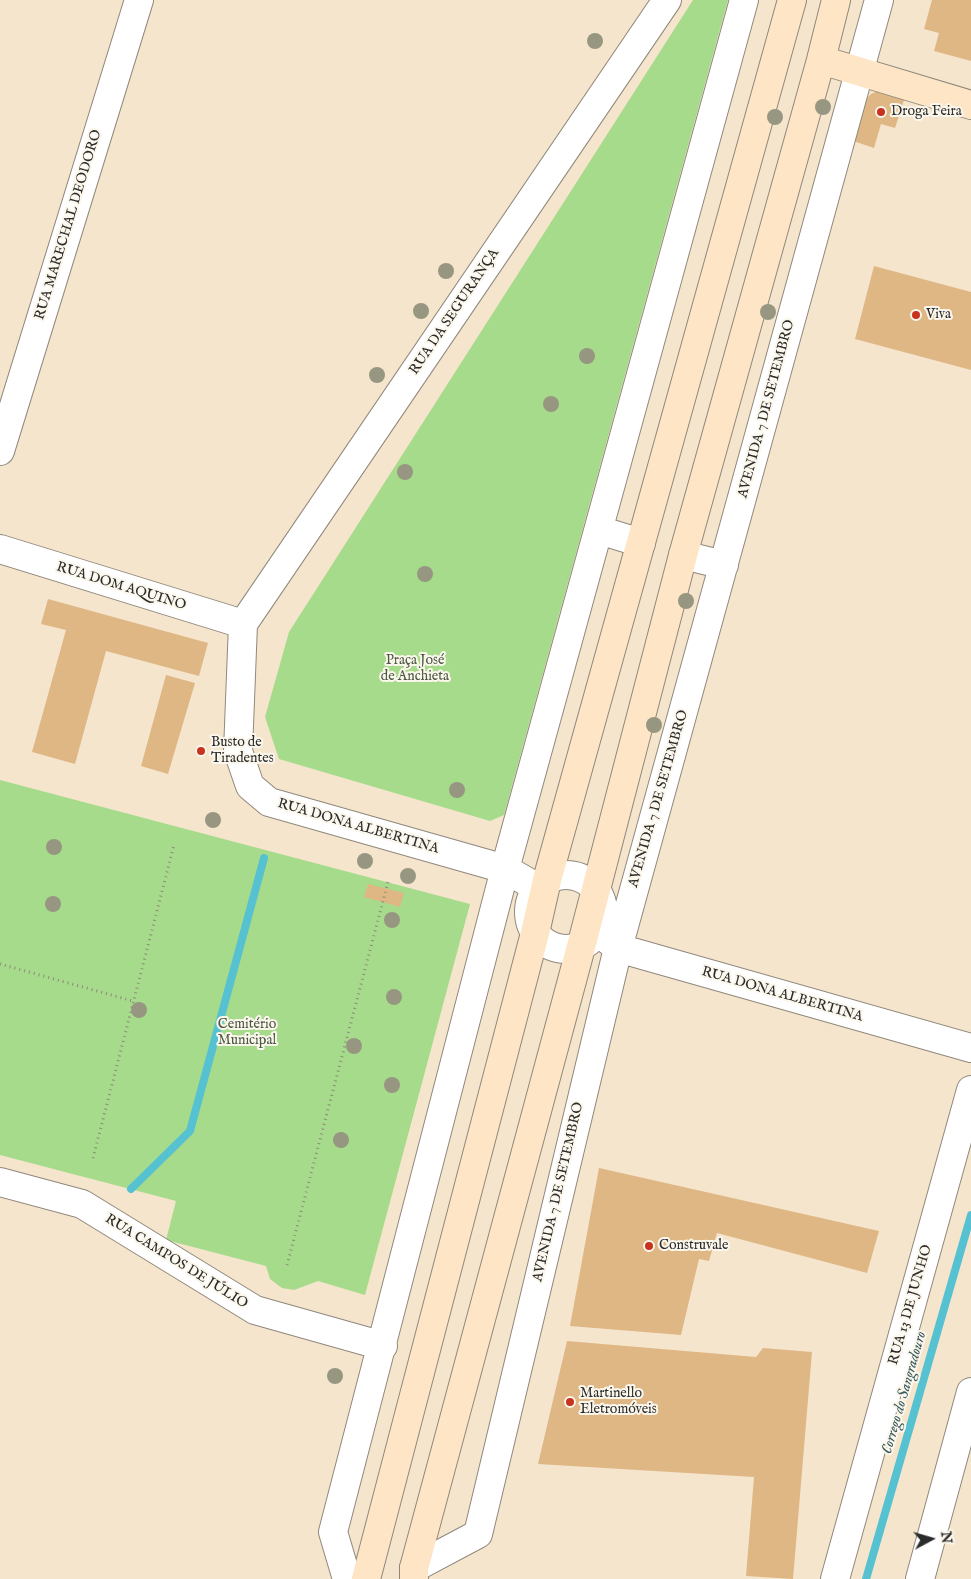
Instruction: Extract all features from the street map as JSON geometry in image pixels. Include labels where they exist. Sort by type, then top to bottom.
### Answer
[{"type":"main road","points":[[366,1579],[535,933],[542,884],[641,544],[792,0]]},
{"type":"main road","name":"AVENIDA 7 DE SETEMBRO","points":[[414,1574],[599,942],[596,889],[683,555],[836,0]]},
{"type":"main road","points":[[821,60],[971,104]]},
{"type":"street","name":"RUA MARECHAL DEODORO","points":[[0,451],[139,0]]},
{"type":"street","name":"RUA DA SEGURANÇA","points":[[243,624],[667,0]]},
{"type":"street","points":[[347,1579],[333,1532],[383,1346],[505,869],[744,0]]},
{"type":"street","name":"AVENIDA 7 DE SETEMBRO","points":[[414,1574],[478,1534],[599,942],[724,565],[879,0]]},
{"type":"street","points":[[599,530],[641,544]]},
{"type":"street","name":"RUA DOM AQUINO","points":[[0,549],[243,624]]},
{"type":"street","points":[[683,555],[724,565]]},
{"type":"street","name":"RUA DONA ALBERTINA","points":[[243,624],[238,751],[250,786],[269,802],[505,869],[542,884]]},
{"type":"street","points":[[542,884],[557,876],[578,876],[596,889]]},
{"type":"street","points":[[535,933],[542,941],[561,950],[599,942]]},
{"type":"street","name":"RUA DONA ALBERTINA","points":[[599,942],[971,1048]]},
{"type":"street","name":"RUA 13 DE JUNHO","points":[[835,1579],[971,1090]]},
{"type":"street","name":"RUA CAMPOS DE JÚLIO","points":[[0,1182],[82,1204],[255,1310],[383,1346]]},
{"type":"street","points":[[920,1579],[971,1392]]},
{"type":"path","points":[[93,1158],[174,846]]},
{"type":"path","points":[[287,1265],[388,882]]},
{"type":"path","points":[[0,964],[133,1001]]},
{"type":"green space","name":"Praça José de Anchieta","points":[[693,0],[728,0],[504,815],[490,821],[279,759],[265,717],[289,632]]},
{"type":"green space","name":"Cemitério Municipal","points":[[0,780],[470,904],[365,1295],[318,1281],[294,1290],[282,1288],[270,1279],[266,1266],[166,1240],[176,1201],[0,1155]]},
{"type":"building","points":[[932,0],[971,0],[971,61],[934,51],[939,33],[924,29]]},
{"type":"building","name":"Droga Feira","points":[[880,90],[905,97],[895,128],[881,124],[874,148],[853,141],[865,100],[871,94]]},
{"type":"building","name":"Viva","points":[[874,266],[971,292],[971,370],[855,339]]},
{"type":"building","points":[[48,599],[208,643],[199,676],[106,651],[75,764],[32,752],[66,630],[41,624]]},
{"type":"building","points":[[166,675],[195,683],[168,774],[141,766]]},
{"type":"building","points":[[368,884],[404,893],[400,907],[364,897]]},
{"type":"building","name":"Construvale","points":[[599,1168],[879,1231],[867,1273],[717,1233],[709,1261],[699,1259],[681,1335],[570,1326]]},
{"type":"building","points":[[567,1341],[756,1357],[763,1348],[812,1352],[793,1579],[746,1576],[754,1477],[538,1464]]},
{"type":"waterway","points":[[131,1189],[190,1131],[264,858]]},
{"type":"waterway","name":"Corrego do Sangradouro","points":[[866,1579],[971,1215]]},
{"type":"place","name":"Droga Feira","points":[[881,112]]},
{"type":"place","name":"Viva","points":[[916,315]]},
{"type":"place","name":"Busto de Tiradentes","points":[[201,751]]},
{"type":"place","name":"Construvale","points":[[649,1246]]},
{"type":"place","name":"Martinello Eletromóveis","points":[[570,1402]]}]
